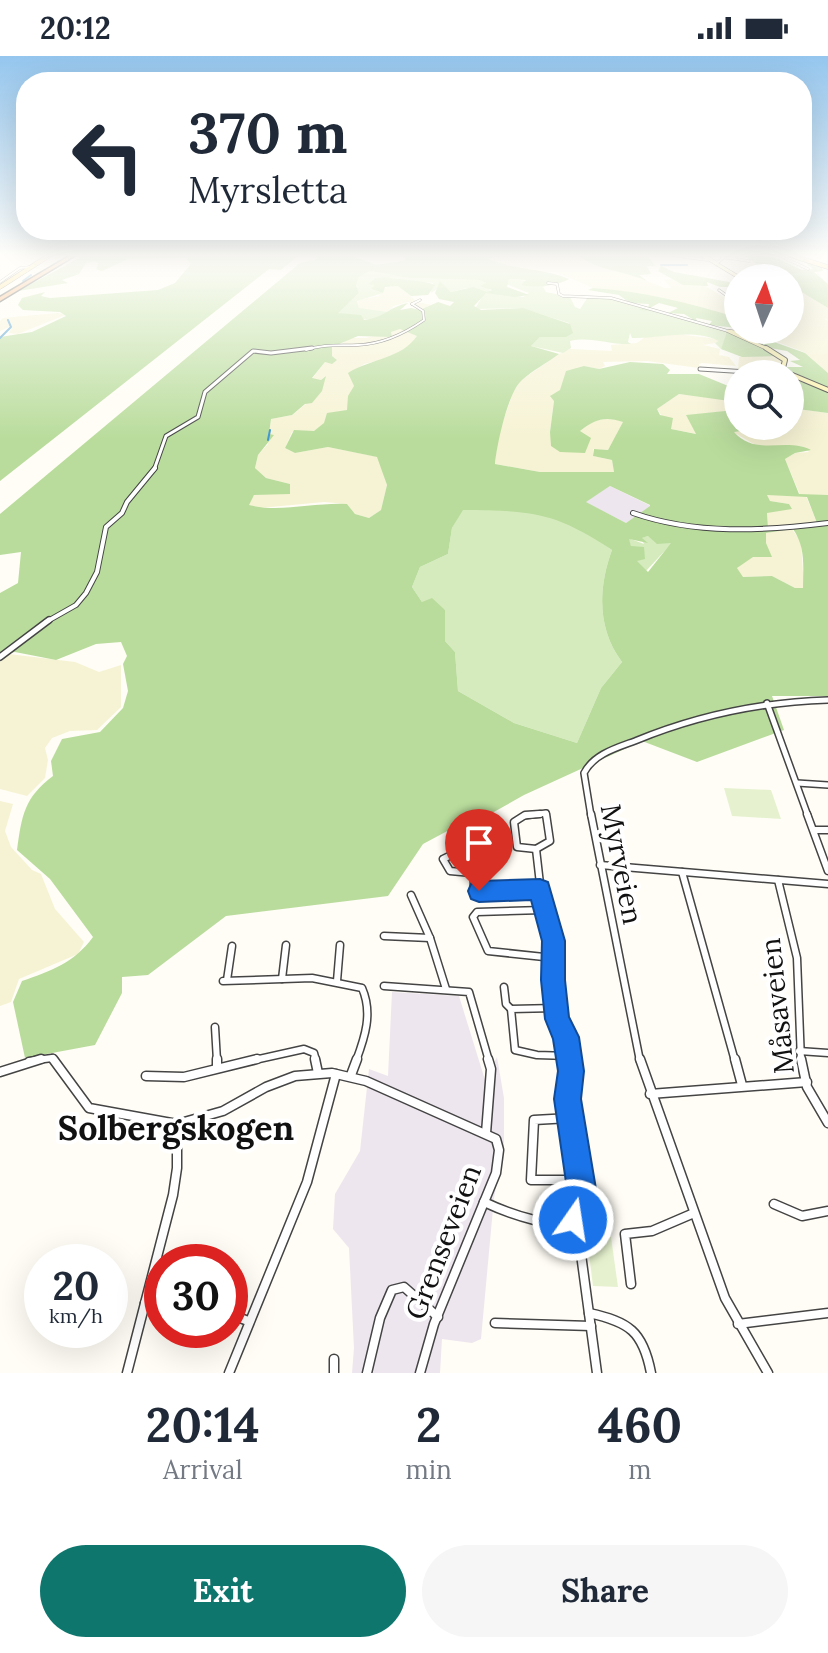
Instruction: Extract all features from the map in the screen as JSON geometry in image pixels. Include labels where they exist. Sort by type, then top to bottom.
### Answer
[{"type":"main road","points":[[756,344],[782,356],[782,360]]},
{"type":"main road","points":[[804,381],[828,390]]},
{"type":"street","points":[[0,657],[35,628],[76,605],[86,593],[97,572],[106,527],[122,513],[127,502],[153,473],[166,436],[198,417],[205,392],[224,379],[242,358],[253,351],[271,353],[304,351],[317,346],[357,346],[401,336],[423,322],[423,316]]},
{"type":"street","points":[[676,316],[724,330]]},
{"type":"street","points":[[700,369],[724,370]]},
{"type":"street","points":[[633,513],[659,523],[688,526],[769,529],[828,523]]},
{"type":"street","name":"Myrveien","points":[[768,1373],[725,1298],[650,1094],[635,1045],[584,773],[589,763],[678,724],[720,711],[767,703],[828,700]]},
{"type":"street","points":[[767,703],[828,871]]},
{"type":"street","points":[[797,783],[828,785]]},
{"type":"street","points":[[546,813],[550,841],[536,849],[517,847],[514,822],[525,815],[546,813]]},
{"type":"street","points":[[814,830],[828,830]]},
{"type":"street","points":[[472,873],[450,871],[443,859],[470,846],[473,851],[474,889],[540,889]]},
{"type":"street","points":[[484,1202],[513,1215],[564,1222],[573,1220],[581,1205],[581,1180],[567,1099],[569,1056],[556,1008],[554,941],[543,910],[536,849]]},
{"type":"street","points":[[600,865],[828,884]]},
{"type":"street","points":[[682,872],[742,1085]]},
{"type":"street","name":"Måsaveien","points":[[778,880],[796,950],[799,1051],[807,1082],[828,1123]]},
{"type":"street","points":[[411,895],[430,938],[446,989]]},
{"type":"street","points":[[543,910],[477,912],[473,917],[488,951],[544,957]]},
{"type":"street","points":[[384,936],[430,938]]},
{"type":"street","points":[[282,979],[286,945]]},
{"type":"street","points":[[337,981],[340,945]]},
{"type":"street","points":[[232,946],[225,980],[337,981],[358,986],[365,994],[366,1028],[351,1075]]},
{"type":"street","name":"Grenseveien","points":[[384,986],[466,990],[471,994],[488,1054],[491,1078],[486,1133],[497,1140],[499,1150],[496,1173],[438,1317],[420,1373]]},
{"type":"street","points":[[504,987],[506,1004],[511,1009],[515,1050],[537,1055],[569,1056]]},
{"type":"street","points":[[511,1009],[556,1008]]},
{"type":"street","points":[[215,1027],[217,1068]]},
{"type":"street","points":[[146,1076],[176,1077],[307,1049],[316,1059],[318,1073]]},
{"type":"street","points":[[799,1051],[828,1053]]},
{"type":"street","points":[[0,1072],[52,1058],[89,1108],[177,1124],[223,1111],[280,1081],[318,1073],[351,1075],[486,1133]]},
{"type":"street","points":[[248,1321],[307,1182],[336,1074]]},
{"type":"street","points":[[650,1094],[807,1082]]},
{"type":"street","points":[[570,1118],[534,1120],[531,1180],[581,1180]]},
{"type":"street","points":[[160,1244],[176,1182],[177,1124]]},
{"type":"street","points":[[774,1204],[802,1216],[828,1211]]},
{"type":"street","points":[[631,1284],[625,1234],[652,1231],[694,1213]]},
{"type":"street","points":[[573,1220],[578,1232],[597,1373]]},
{"type":"street","points":[[367,1373],[380,1318],[392,1290],[407,1289],[438,1317]]},
{"type":"street","points":[[127,1373],[144,1307]]},
{"type":"street","points":[[589,1313],[622,1322],[637,1331],[649,1357],[651,1373]]},
{"type":"street","points":[[738,1324],[828,1313]]},
{"type":"street","points":[[495,1323],[591,1326]]},
{"type":"street","points":[[229,1373],[238,1348]]},
{"type":"street","points":[[334,1359],[334,1373]]},
{"type":"shaded area","points":[[61,316],[18,334],[9,333],[12,327],[7,320],[9,327],[0,331],[3,318]]},
{"type":"shaded area","points":[[804,316],[828,316],[828,320],[823,318],[828,321],[828,373],[804,352],[783,344],[804,344]]},
{"type":"shaded area","points":[[400,329],[418,336],[411,347],[385,359],[364,364],[349,374],[354,386],[347,410],[314,431],[292,432],[285,448],[295,453],[328,447],[378,457],[387,485],[381,510],[369,518],[355,514],[347,504],[324,502],[260,508],[248,505],[254,495],[275,493],[290,484],[266,478],[255,468],[258,455],[268,444],[271,419],[292,415],[306,404],[325,376],[321,380],[312,379],[325,362],[333,363],[336,359],[332,356],[332,347],[349,347],[342,344],[348,338],[366,338]]},
{"type":"shaded area","points":[[677,334],[717,339],[720,342],[703,345],[720,349],[719,355],[731,360],[724,360],[724,365],[702,363],[699,368],[647,361],[603,362],[605,366],[599,369],[584,366],[554,400],[550,432],[580,431],[593,421],[610,418],[624,422],[608,450],[593,449],[593,456],[612,460],[614,472],[540,472],[495,464],[498,435],[520,381],[570,349],[612,351],[611,345],[637,343],[645,337]]},
{"type":"shaded area","points":[[776,355],[782,359],[739,360],[739,357]]},
{"type":"shaded area","points":[[679,394],[724,399],[724,411],[687,416],[697,434],[671,429],[657,409]]},
{"type":"shaded area","points":[[804,410],[828,413],[828,495],[806,496],[817,523],[768,528],[767,512],[789,504],[770,501],[766,495],[800,495],[785,459],[795,453],[809,452],[802,446],[759,447],[747,440],[804,440]]},
{"type":"shaded area","points":[[610,486],[651,506],[626,523],[585,502]]},
{"type":"shaded area","points":[[792,529],[801,542],[804,588],[795,588],[772,576],[742,577],[737,568],[766,543],[766,533]]},
{"type":"shaded area","points":[[9,654],[75,662],[99,672],[121,665],[121,707],[97,730],[70,731],[52,738],[45,748],[48,760],[45,778],[27,796],[0,789],[0,662]]},
{"type":"shaded area","points":[[0,801],[13,804],[5,831],[11,847],[32,870],[41,874],[55,909],[84,942],[78,954],[19,979],[11,1002],[0,1006]]},
{"type":"shaded area","name":"Solbergskogen","points":[[392,992],[459,996],[485,1080],[497,1057],[504,1098],[504,1146],[494,1198],[481,1339],[472,1343],[442,1339],[440,1373],[352,1373],[354,1348],[349,1248],[333,1229],[335,1194],[360,1151],[369,1069],[388,1076]]},
{"type":"green space","points":[[65,316],[209,316],[0,481],[0,337],[32,332]]},
{"type":"green space","points":[[236,316],[362,316],[364,320],[378,316],[548,316],[570,324],[573,333],[566,337],[540,337],[531,346],[559,354],[526,376],[517,386],[504,419],[495,464],[540,472],[614,472],[612,460],[593,456],[594,449],[608,450],[623,422],[611,419],[595,421],[580,431],[591,438],[585,453],[560,452],[551,446],[554,401],[550,396],[560,390],[566,371],[584,366],[599,369],[630,362],[663,364],[670,370],[667,374],[699,374],[724,384],[724,400],[679,394],[657,409],[660,415],[673,418],[671,429],[696,434],[686,415],[724,411],[724,440],[792,445],[811,450],[785,459],[799,494],[828,495],[828,696],[772,696],[784,730],[697,762],[642,741],[492,813],[466,821],[423,844],[388,896],[226,916],[148,975],[122,977],[122,993],[95,1045],[25,1058],[13,1002],[22,981],[70,960],[93,937],[50,879],[17,850],[23,817],[30,800],[53,776],[51,761],[62,739],[100,732],[123,708],[128,691],[123,664],[127,656],[121,642],[96,644],[56,660],[15,652],[0,655],[0,593],[18,583],[21,552],[0,555],[0,514]],"holes":[[[400,329],[417,336],[394,354],[348,373],[354,386],[348,396],[347,410],[327,413],[324,423],[314,431],[294,430],[285,448],[295,453],[328,447],[377,457],[387,485],[381,510],[369,518],[355,514],[347,504],[273,508],[249,505],[254,495],[290,494],[290,484],[266,478],[255,468],[258,455],[274,435],[269,434],[271,419],[292,415],[305,404],[312,403],[322,391],[326,376],[321,380],[312,378],[325,362],[332,364],[337,360],[332,356],[332,347],[358,336],[392,337],[391,332]],[[610,486],[650,505],[650,506],[626,523],[586,502]],[[767,495],[807,497],[817,523],[768,528],[767,513],[792,509],[789,504],[770,501]],[[463,510],[507,511],[557,520],[612,550],[604,579],[602,608],[608,636],[622,662],[601,688],[577,743],[514,723],[458,691],[455,652],[445,641],[445,610],[432,598],[422,602],[412,587],[420,567],[448,554],[452,528]],[[793,529],[802,550],[803,588],[795,588],[772,576],[743,577],[737,568],[753,557],[772,557],[766,543],[766,533]],[[648,536],[657,544],[671,543],[648,572],[637,561],[645,559],[644,547],[631,546],[629,539],[648,543],[642,538]]]},
{"type":"green space","points":[[350,316],[383,316],[360,319]]},
{"type":"green space","points":[[548,316],[678,316],[724,331],[724,342],[721,349],[715,343],[719,341],[698,335],[632,338],[630,333],[628,342],[631,344],[570,341],[571,348],[563,353],[531,346],[540,337],[570,329],[569,323]]},
{"type":"green space","points":[[688,316],[724,316],[724,327],[709,325],[712,321],[696,318],[697,322]]},
{"type":"green space","points":[[724,340],[724,344],[753,344],[779,356],[742,357],[721,349]]},
{"type":"green space","points":[[759,344],[780,344],[805,353],[828,373],[828,389],[804,379],[804,360],[787,351]]},
{"type":"green space","points":[[804,383],[828,391],[828,413],[804,410]]},
{"type":"green space","points":[[462,510],[520,511],[548,516],[580,528],[612,550],[604,579],[602,608],[608,636],[622,662],[601,688],[577,743],[514,723],[458,691],[455,652],[445,641],[445,610],[422,602],[412,587],[420,567],[448,554],[452,528]]},
{"type":"green space","points":[[648,536],[672,543],[645,572],[636,561],[628,538],[644,544],[641,538]]},
{"type":"green space","points":[[724,788],[771,790],[781,819],[732,816]]},
{"type":"green space","points":[[587,1237],[611,1237],[618,1287],[593,1286]]},
{"type":"waterway","points":[[0,338],[11,327],[8,320]]},
{"type":"waterway","points":[[268,440],[270,430]]},
{"type":"district","name":"Solbergskogen","points":[[176,1127]]},
{"type":"route","points":[[479,891],[540,889],[554,941],[556,959],[553,980],[557,1019],[566,1037],[571,1071],[567,1099],[582,1189],[581,1205],[573,1220]]}]
